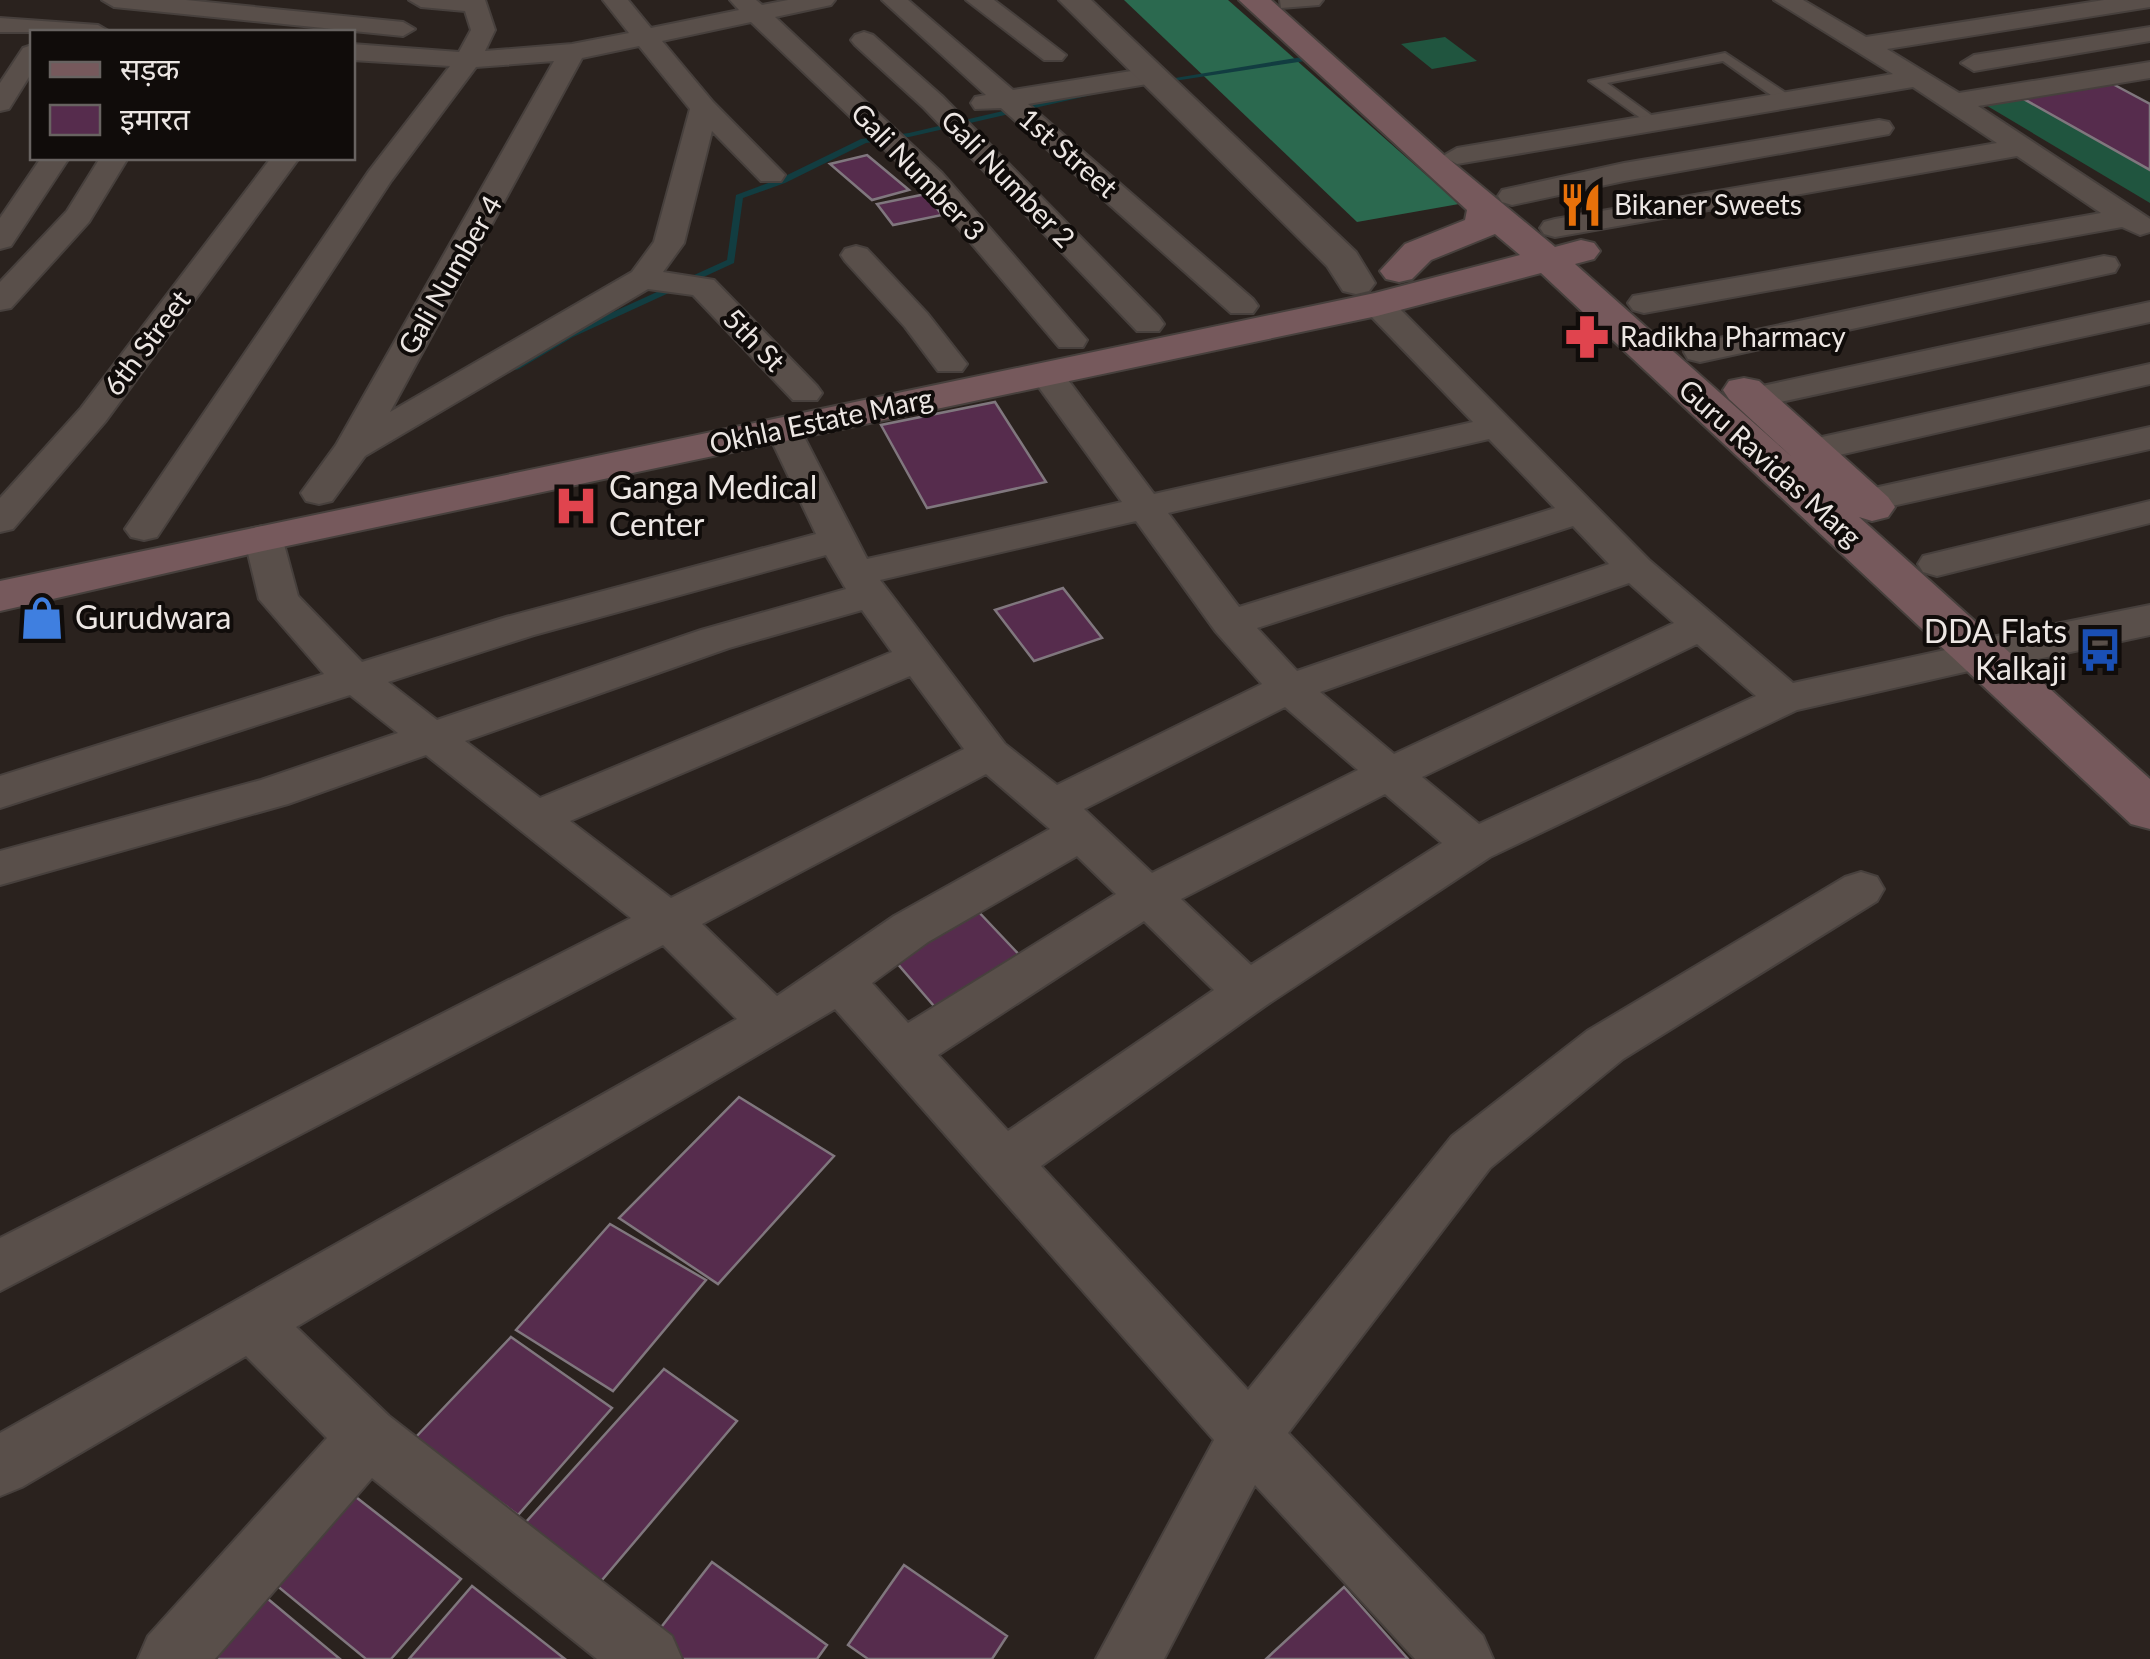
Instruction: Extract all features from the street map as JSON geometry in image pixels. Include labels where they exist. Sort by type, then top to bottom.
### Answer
[{"type":"main road","name":"Guru Ravidas Marg","points":[[1254,0],[1432,163],[1498,200],[1644,304],[1812,450],[1938,564],[2001,652],[2150,810]]},
{"type":"main road","name":"Guru Ravidas Marg","points":[[1296,1],[1498,200]]},
{"type":"main road","points":[[1377,286],[1418,252],[1483,226],[1498,200]]},
{"type":"main road","name":"Guru Ravidas Marg","points":[[1555,243],[1586,293],[2001,652],[2150,763]]},
{"type":"main road","name":"Okhla Estate Marg","points":[[0,562],[319,493],[794,411],[1047,375],[1377,286],[1555,243]]},
{"type":"main road","name":"Okhla Estate Marg","points":[[0,596],[794,411],[950,364],[1242,306],[1377,286],[1458,284],[1555,243]]},
{"type":"main road","points":[[1458,284],[1586,293]]},
{"type":"street","points":[[114,0],[434,32],[474,49]]},
{"type":"street","points":[[144,529],[379,178],[484,30],[474,3],[420,0]]},
{"type":"street","points":[[614,0],[704,108],[772,175]]},
{"type":"street","points":[[356,57],[474,49],[572,52],[643,37],[748,7],[823,0]]},
{"type":"street","name":"1st Street","points":[[894,0],[1242,306]]},
{"type":"street","points":[[978,0],[1053,55]]},
{"type":"street","points":[[1074,0],[1342,260],[1377,286],[1497,427],[1635,568],[1785,699]]},
{"type":"street","points":[[1786,0],[1918,78],[2139,225]]},
{"type":"street","points":[[1862,45],[2150,0]]},
{"type":"street","name":"Gali Number 3","points":[[748,7],[932,179],[1071,340]]},
{"type":"street","points":[[1820,20],[1860,14]]},
{"type":"street","points":[[5,29],[32,30]]},
{"type":"street","points":[[1974,63],[2150,34]]},
{"type":"street","name":"Gali Number 2","points":[[864,40],[943,112],[1148,324]]},
{"type":"street","name":"Gali Number 4","points":[[319,493],[352,448],[572,52]]},
{"type":"street","points":[[0,103],[30,55]]},
{"type":"street","points":[[1954,102],[2150,70]]},
{"type":"street","points":[[943,112],[1150,76]]},
{"type":"street","points":[[1457,156],[1918,78]]},
{"type":"street","points":[[352,448],[643,279],[669,243],[704,108]]},
{"type":"street","points":[[1498,200],[1624,172],[1879,128]]},
{"type":"street","points":[[1555,243],[2022,147]]},
{"type":"street","points":[[0,240],[54,160]]},
{"type":"street","points":[[0,300],[78,216],[113,160]]},
{"type":"street","name":"6th Street","points":[[0,521],[93,415],[284,160]]},
{"type":"street","points":[[1644,304],[2139,225]]},
{"type":"street","points":[[856,255],[950,364]]},
{"type":"street","points":[[1700,352],[2104,265]]},
{"type":"street","name":"5th St","points":[[643,279],[703,287],[794,411],[855,570],[990,754],[1068,819],[1248,992]]},
{"type":"street","points":[[1753,398],[2150,312]]},
{"type":"street","points":[[1812,450],[2150,374]]},
{"type":"street","points":[[1047,375],[1230,623],[1289,688],[1474,845]]},
{"type":"street","points":[[0,792],[520,626],[855,570],[1145,509],[1497,427]]},
{"type":"street","points":[[1864,501],[2150,438]]},
{"type":"street","points":[[1230,623],[1580,512]]},
{"type":"street","points":[[1938,564],[2150,512]]},
{"type":"street","points":[[262,537],[279,599],[338,664],[669,922],[773,1024]]},
{"type":"street","points":[[0,1466],[773,1024],[1068,819],[1289,688],[1635,568]]},
{"type":"street","points":[[0,868],[272,793],[433,738],[716,639],[855,570]]},
{"type":"street","points":[[1004,1164],[1248,992],[1474,845],[1785,699],[2150,620]]},
{"type":"street","points":[[903,1052],[1148,896],[1277,827],[1700,626]]},
{"type":"street","points":[[535,818],[918,657]]},
{"type":"street","points":[[0,1266],[990,754]]},
{"type":"street","points":[[1129,1659],[1249,1435],[1471,1152],[1605,1045],[1861,889]]},
{"type":"street","points":[[840,981],[1249,1435],[1460,1659]]},
{"type":"street","points":[[250,1322],[368,1437],[649,1659]]},
{"type":"street","points":[[171,1659],[368,1437]]},
{"type":"lane","points":[[1652,122],[1596,81],[1725,57],[1787,100]]},
{"type":"green space","points":[[1124,0],[1228,0],[1459,204],[1357,222]]},
{"type":"green space","points":[[1445,37],[1477,61],[1432,69],[1401,44]]},
{"type":"green space","points":[[2022,98],[2150,170],[2150,203],[1984,104]]},
{"type":"building","points":[[2109,82],[2150,104],[2150,170],[2022,98]]},
{"type":"building","points":[[867,155],[909,190],[872,200],[830,164]]},
{"type":"building","points":[[926,194],[942,215],[893,225],[877,204]]},
{"type":"building","points":[[995,402],[1046,482],[927,508],[881,425]]},
{"type":"building","points":[[1063,588],[1102,638],[1034,661],[995,610]]},
{"type":"building","points":[[975,908],[1027,963],[940,1013],[890,955]]},
{"type":"building","points":[[739,1097],[834,1156],[718,1284],[619,1218]]},
{"type":"building","points":[[610,1224],[706,1280],[613,1391],[516,1330]]},
{"type":"building","points":[[511,1337],[612,1408],[518,1515],[414,1439]]},
{"type":"building","points":[[664,1369],[737,1421],[591,1593],[516,1533]]},
{"type":"building","points":[[352,1494],[461,1579],[391,1659],[366,1659],[270,1580]]},
{"type":"building","points":[[712,1562],[827,1645],[817,1659],[668,1659],[648,1644]]},
{"type":"building","points":[[904,1565],[1007,1636],[992,1659],[868,1659],[848,1645]]},
{"type":"building","points":[[472,1586],[565,1659],[409,1659]]},
{"type":"building","points":[[1344,1587],[1408,1659],[1266,1659]]},
{"type":"building","points":[[262,1594],[340,1659],[201,1659]]},
{"type":"waterway","points":[[1161,81],[1302,59]]},
{"type":"waterway","points":[[516,367],[570,335],[731,261],[739,197],[864,141],[909,135],[1097,91]]},
{"type":"place","name":"Bikaner Sweets","points":[[1581,205]]},
{"type":"place","name":"Radikha Pharmacy","points":[[1587,337]]},
{"type":"place","name":"Ganga Medical Center","points":[[576,506]]},
{"type":"place","name":"Gurudwara","points":[[42,618]]},
{"type":"place","name":"DDA Flats Kalkaji","points":[[2100,650]]}]
